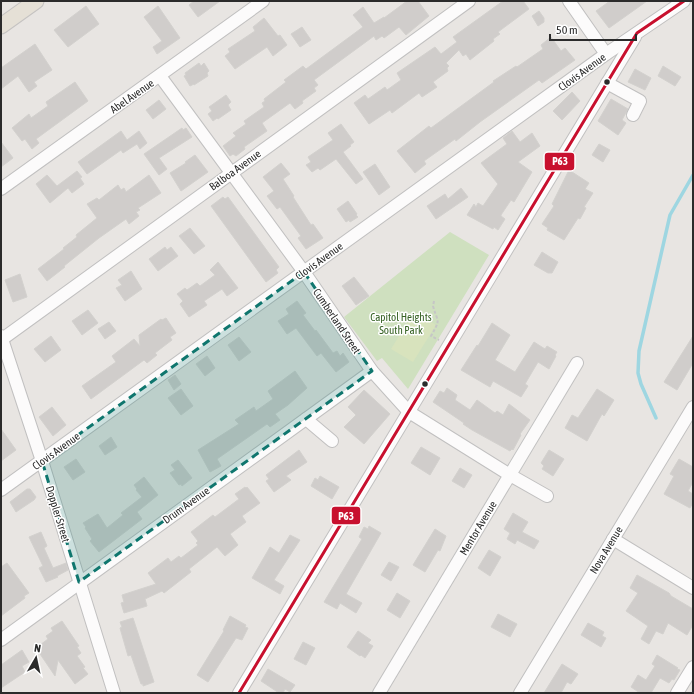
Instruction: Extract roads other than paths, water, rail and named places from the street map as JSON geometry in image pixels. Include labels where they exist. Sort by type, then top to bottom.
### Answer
[{"type":"main road","points":[[1,26],[29,3]]},
{"type":"street","name":"Abel Avenue","points":[[1,189],[263,1]]},
{"type":"street","name":"Balboa Avenue","points":[[1,338],[469,1]]},
{"type":"street","points":[[569,1],[606,54]]},
{"type":"street","name":"Clovis Avenue","points":[[1,490],[606,54],[684,1]]},
{"type":"street","points":[[239,693],[637,33]]},
{"type":"street","name":"Cumberland Street","points":[[160,76],[304,272],[372,372],[408,412],[547,496]]},
{"type":"street","points":[[607,83],[640,101],[633,115]]},
{"type":"street","name":"Doppler Street","points":[[1,338],[42,461],[114,693]]},
{"type":"street","name":"Mentor Avenue","points":[[379,693],[577,363]]},
{"type":"street","name":"Drum Avenue","points":[[1,640],[79,582],[372,372]]},
{"type":"street","name":"Nova Avenue","points":[[520,693],[693,407]]},
{"type":"street","points":[[306,419],[332,441]]},
{"type":"street","points":[[613,539],[693,588]]},
{"type":"street","points":[[677,693],[693,667]]},
{"type":"waterway","points":[[656,418],[641,384],[638,373],[639,351],[670,215],[693,175]]},
{"type":"park label","name":"Capitol Heights South Park","points":[[401,323]]}]
